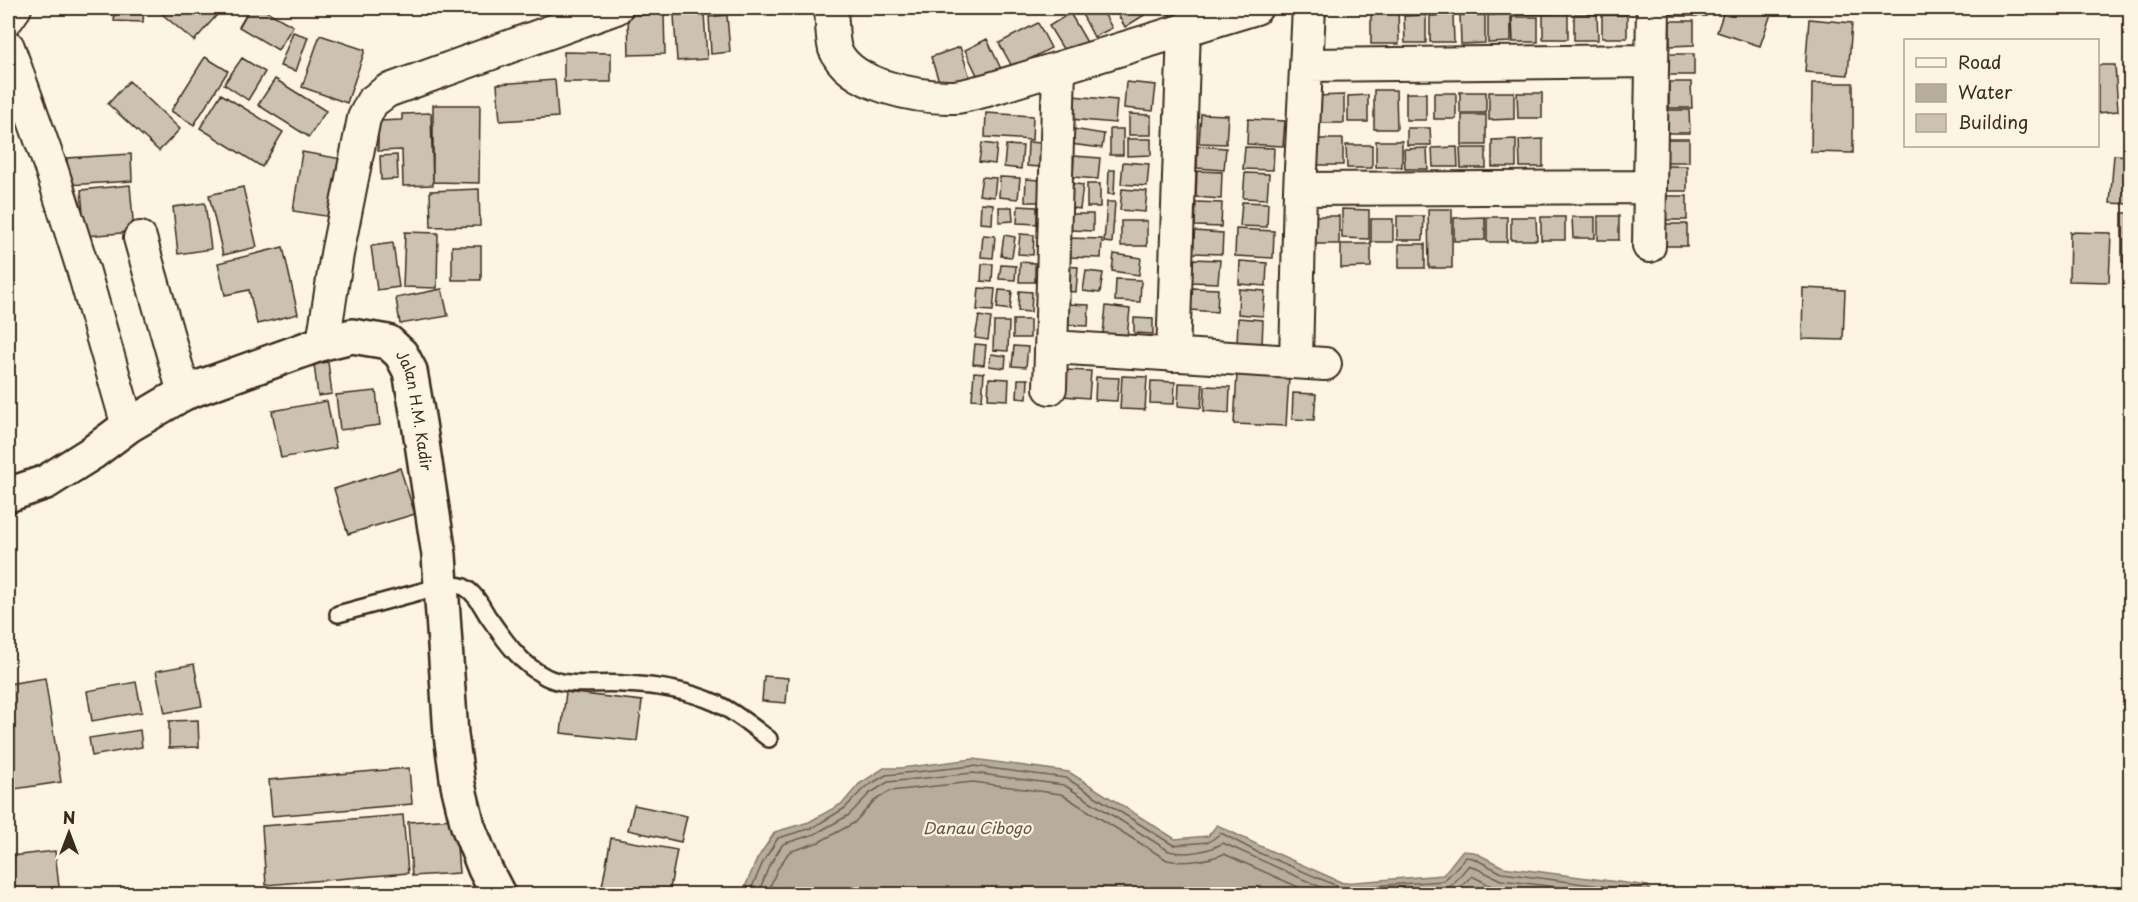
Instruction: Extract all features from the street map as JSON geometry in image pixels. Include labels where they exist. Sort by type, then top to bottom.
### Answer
[{"type":"street","points":[[8,18],[15,8]]},
{"type":"street","points":[[323,343],[337,254],[357,152],[364,118],[372,102],[387,91],[616,8]]},
{"type":"street","points":[[831,8],[835,49],[849,68],[888,88],[909,94],[958,96],[1256,8]]},
{"type":"street","points":[[1052,347],[1311,363],[1300,189],[1309,8]]},
{"type":"street","points":[[1649,246],[1653,8]]},
{"type":"street","points":[[1173,355],[1184,29]]},
{"type":"street","points":[[8,47],[56,182],[128,426]]},
{"type":"street","points":[[1307,64],[1652,61]]},
{"type":"street","points":[[1050,388],[1059,68]]},
{"type":"street","points":[[1300,189],[1650,187]]},
{"type":"street","points":[[140,238],[184,393]]},
{"type":"street","name":"Jalan H.M. Kadir","points":[[8,495],[46,482],[92,453],[128,426],[184,393],[323,343],[352,336],[388,342],[401,354],[410,371],[439,555],[451,735],[458,785],[468,826],[485,869],[498,894]]},
{"type":"lane","points":[[338,614],[441,586],[463,587],[473,593],[521,660],[548,678],[567,683],[624,684],[679,691],[716,703],[769,739]]},
{"type":"water","name":"Danau Cibogo","points":[[973,759],[1069,772],[1175,839],[1208,836],[1217,825],[1343,883],[1443,875],[1462,851],[1474,852],[1503,867],[1648,886],[1651,894],[742,894],[757,859],[775,832],[809,822],[843,803],[859,784],[884,768]]},
{"type":"building","points":[[86,8],[112,8],[112,14],[86,14]]},
{"type":"building","points":[[115,8],[144,8],[143,22],[114,21]]},
{"type":"building","points":[[168,8],[223,8],[194,41],[162,14]]},
{"type":"building","points":[[250,8],[261,8],[293,26],[278,50],[239,27]]},
{"type":"building","points":[[1094,8],[1101,8],[1112,28],[1094,37],[1082,14]]},
{"type":"building","points":[[1114,8],[1153,8],[1154,9],[1125,27]]},
{"type":"building","points":[[1168,8],[1185,8],[1189,20],[1173,25]]},
{"type":"building","points":[[1371,8],[1398,8],[1399,44],[1371,44]]},
{"type":"building","points":[[1512,8],[1541,8],[1541,14],[1512,15]]},
{"type":"building","points":[[1672,8],[1706,8],[1706,16],[1672,16]]},
{"type":"building","points":[[1725,8],[1773,8],[1760,46],[1717,32]]},
{"type":"building","points":[[704,13],[707,59],[677,61],[674,15]]},
{"type":"building","points":[[1070,13],[1088,44],[1068,57],[1049,26]]},
{"type":"building","points":[[1568,13],[1568,39],[1543,39],[1543,14]]},
{"type":"building","points":[[664,14],[665,54],[629,55],[628,15]]},
{"type":"building","points":[[1511,14],[1511,42],[1488,43],[1488,15]]},
{"type":"building","points":[[1574,14],[1597,14],[1598,40],[1574,40]]},
{"type":"building","points":[[727,15],[730,52],[711,54],[709,17]]},
{"type":"building","points":[[1426,15],[1426,43],[1405,43],[1404,16]]},
{"type":"building","points":[[1453,15],[1454,42],[1430,42],[1430,16]]},
{"type":"building","points":[[1460,15],[1485,15],[1485,43],[1461,44]]},
{"type":"building","points":[[1602,15],[1627,15],[1627,38],[1602,38]]},
{"type":"building","points":[[1512,17],[1538,17],[1538,42],[1513,42]]},
{"type":"building","points":[[1809,19],[1852,23],[1848,75],[1805,72]]},
{"type":"building","points":[[1670,21],[1694,21],[1694,45],[1670,46]]},
{"type":"building","points":[[1038,23],[1051,48],[1013,68],[999,43]]},
{"type":"building","points":[[293,32],[308,37],[296,71],[280,66]]},
{"type":"building","points":[[320,35],[365,50],[347,103],[302,87]]},
{"type":"building","points":[[987,39],[1001,69],[979,79],[965,50]]},
{"type":"building","points":[[960,47],[971,81],[942,91],[931,57]]},
{"type":"building","points":[[564,52],[611,53],[611,82],[564,82]]},
{"type":"building","points":[[1667,54],[1694,54],[1694,75],[1667,75]]},
{"type":"building","points":[[205,57],[228,71],[194,125],[171,111]]},
{"type":"building","points":[[242,58],[265,72],[248,100],[224,84]]},
{"type":"building","points":[[2099,65],[2115,65],[2118,111],[2099,113]]},
{"type":"building","points":[[275,79],[326,111],[309,137],[258,105]]},
{"type":"building","points":[[555,80],[558,117],[500,121],[497,84]]},
{"type":"building","points":[[129,81],[180,129],[159,151],[108,104]]},
{"type":"building","points":[[1126,82],[1156,85],[1153,111],[1124,108]]},
{"type":"building","points":[[1669,82],[1691,82],[1692,108],[1669,108]]},
{"type":"building","points":[[1812,83],[1853,83],[1853,153],[1811,152]]},
{"type":"building","points":[[1374,90],[1396,90],[1397,129],[1374,129]]},
{"type":"building","points":[[1460,92],[1486,92],[1486,113],[1460,113]]},
{"type":"building","points":[[1489,92],[1514,92],[1514,119],[1489,120]]},
{"type":"building","points":[[1406,93],[1426,93],[1426,120],[1406,120]]},
{"type":"building","points":[[1434,93],[1456,93],[1456,119],[1434,119]]},
{"type":"building","points":[[1517,93],[1542,93],[1542,118],[1518,118]]},
{"type":"building","points":[[221,94],[283,132],[262,167],[200,128]]},
{"type":"building","points":[[1344,95],[1344,123],[1314,123],[1314,96]]},
{"type":"building","points":[[1368,95],[1368,122],[1348,122],[1348,96]]},
{"type":"building","points":[[1072,96],[1117,100],[1115,123],[1070,119]]},
{"type":"building","points":[[433,105],[480,105],[479,183],[433,182]]},
{"type":"building","points":[[1666,110],[1689,110],[1690,133],[1666,133]]},
{"type":"building","points":[[431,113],[433,185],[403,186],[402,150],[378,151],[378,121],[402,120],[402,114]]},
{"type":"building","points":[[986,113],[1033,116],[1032,140],[985,137]]},
{"type":"building","points":[[1129,114],[1151,115],[1151,135],[1129,135]]},
{"type":"building","points":[[1201,114],[1228,115],[1226,144],[1199,143]]},
{"type":"building","points":[[1462,115],[1486,115],[1486,145],[1462,145]]},
{"type":"building","points":[[1248,119],[1285,121],[1283,146],[1247,144]]},
{"type":"building","points":[[1407,128],[1430,128],[1431,145],[1407,145]]},
{"type":"building","points":[[1073,129],[1104,134],[1102,148],[1070,144]]},
{"type":"building","points":[[1110,129],[1123,129],[1123,155],[1110,155]]},
{"type":"building","points":[[1127,139],[1151,139],[1151,155],[1127,156]]},
{"type":"building","points":[[1316,139],[1343,139],[1343,165],[1316,165]]},
{"type":"building","points":[[1516,139],[1516,167],[1492,167],[1492,140]]},
{"type":"building","points":[[1543,139],[1543,167],[1520,167],[1519,140]]},
{"type":"building","points":[[1664,139],[1689,139],[1689,162],[1664,162]]},
{"type":"building","points":[[1376,141],[1402,141],[1402,167],[1376,167]]},
{"type":"building","points":[[1028,142],[1041,143],[1040,167],[1027,166]]},
{"type":"building","points":[[982,143],[997,145],[995,164],[979,162]]},
{"type":"building","points":[[1006,145],[1023,146],[1021,169],[1004,167]]},
{"type":"building","points":[[1346,145],[1372,145],[1372,168],[1347,168]]},
{"type":"building","points":[[1198,146],[1226,148],[1224,170],[1197,168]]},
{"type":"building","points":[[1245,147],[1274,148],[1273,170],[1243,169]]},
{"type":"building","points":[[1457,147],[1458,167],[1433,167],[1432,148]]},
{"type":"building","points":[[1427,148],[1428,169],[1405,169],[1404,149]]},
{"type":"building","points":[[1460,148],[1486,148],[1486,168],[1461,168]]},
{"type":"building","points":[[302,152],[342,159],[331,217],[293,211]]},
{"type":"building","points":[[131,154],[132,181],[68,185],[67,158]]},
{"type":"building","points":[[397,155],[398,179],[381,180],[380,156]]},
{"type":"building","points":[[2114,155],[2130,156],[2130,204],[2110,203]]},
{"type":"building","points":[[1074,156],[1100,158],[1098,179],[1073,177]]},
{"type":"building","points":[[1123,162],[1149,164],[1147,186],[1121,184]]},
{"type":"building","points":[[1664,166],[1687,166],[1687,191],[1664,191]]},
{"type":"building","points":[[1109,170],[1115,170],[1114,194],[1108,194]]},
{"type":"building","points":[[1197,171],[1222,172],[1221,199],[1196,197]]},
{"type":"building","points":[[1245,173],[1269,174],[1267,199],[1243,198]]},
{"type":"building","points":[[982,177],[996,178],[994,197],[979,195]]},
{"type":"building","points":[[1000,177],[1020,178],[1018,199],[999,197]]},
{"type":"building","points":[[1026,179],[1040,180],[1040,202],[1025,202]]},
{"type":"building","points":[[1068,183],[1083,185],[1080,209],[1065,207]]},
{"type":"building","points":[[1087,184],[1100,184],[1100,207],[1087,207]]},
{"type":"building","points":[[130,185],[134,232],[85,236],[81,190]]},
{"type":"building","points":[[243,187],[257,247],[223,255],[209,195]]},
{"type":"building","points":[[479,189],[480,226],[431,227],[430,191]]},
{"type":"building","points":[[1122,189],[1147,191],[1145,212],[1120,210]]},
{"type":"building","points":[[1661,196],[1687,196],[1687,220],[1662,220]]},
{"type":"building","points":[[1107,202],[1115,202],[1112,243],[1104,242]]},
{"type":"building","points":[[1196,202],[1222,203],[1221,227],[1195,226]]},
{"type":"building","points":[[1242,202],[1268,203],[1267,227],[1240,226]]},
{"type":"building","points":[[205,203],[211,249],[178,254],[173,207]]},
{"type":"building","points":[[981,203],[993,204],[992,224],[980,223]]},
{"type":"building","points":[[1018,206],[1037,207],[1037,224],[1017,223]]},
{"type":"building","points":[[999,207],[1012,207],[1013,221],[999,222]]},
{"type":"building","points":[[1342,209],[1369,210],[1369,239],[1342,238]]},
{"type":"building","points":[[1428,209],[1452,209],[1452,268],[1429,268]]},
{"type":"building","points":[[2122,213],[2130,213],[2130,262],[2122,262]]},
{"type":"building","points":[[1070,214],[1093,214],[1093,231],[1070,230]]},
{"type":"building","points":[[1309,216],[1339,216],[1339,244],[1309,244]]},
{"type":"building","points":[[1397,216],[1424,216],[1423,240],[1397,240]]},
{"type":"building","points":[[1598,216],[1619,216],[1619,240],[1598,240]]},
{"type":"building","points":[[1485,217],[1485,240],[1454,241],[1454,218]]},
{"type":"building","points":[[1487,217],[1507,217],[1507,242],[1487,242]]},
{"type":"building","points":[[1511,217],[1536,217],[1537,240],[1511,240]]},
{"type":"building","points":[[1541,217],[1565,217],[1565,240],[1541,240]]},
{"type":"building","points":[[1572,217],[1595,217],[1595,238],[1573,238]]},
{"type":"building","points":[[1371,219],[1393,219],[1393,242],[1371,242]]},
{"type":"building","points":[[1121,221],[1147,221],[1147,246],[1121,246]]},
{"type":"building","points":[[1661,224],[1687,224],[1687,246],[1661,246]]},
{"type":"building","points":[[1236,229],[1274,231],[1273,258],[1235,256]]},
{"type":"building","points":[[1194,231],[1223,233],[1222,254],[1193,253]]},
{"type":"building","points":[[405,232],[438,233],[437,288],[403,287]]},
{"type":"building","points":[[2070,232],[2111,233],[2109,282],[2069,281]]},
{"type":"building","points":[[1020,234],[1034,235],[1033,255],[1018,254]]},
{"type":"building","points":[[983,235],[995,236],[993,258],[981,257]]},
{"type":"building","points":[[1004,235],[1015,237],[1012,257],[1001,256]]},
{"type":"building","points":[[1067,238],[1102,239],[1101,258],[1066,257]]},
{"type":"building","points":[[393,243],[399,287],[377,290],[371,246]]},
{"type":"building","points":[[1341,244],[1371,244],[1371,267],[1341,268]]},
{"type":"building","points":[[1399,244],[1425,244],[1425,268],[1399,268]]},
{"type":"building","points":[[452,246],[481,246],[481,280],[452,280]]},
{"type":"building","points":[[283,247],[298,314],[257,324],[249,290],[225,295],[218,263]]},
{"type":"building","points":[[1114,254],[1141,258],[1139,275],[1112,271]]},
{"type":"building","points":[[1191,259],[1220,260],[1218,283],[1190,282]]},
{"type":"building","points":[[1240,261],[1267,263],[1266,286],[1239,284]]},
{"type":"building","points":[[1020,262],[1035,263],[1035,282],[1019,282]]},
{"type":"building","points":[[982,264],[993,264],[992,282],[981,281]]},
{"type":"building","points":[[1001,265],[1016,266],[1015,280],[999,279]]},
{"type":"building","points":[[1063,266],[1078,267],[1076,292],[1061,291]]},
{"type":"building","points":[[1086,271],[1103,273],[1100,293],[1083,291]]},
{"type":"building","points":[[1116,279],[1141,280],[1140,302],[1115,301]]},
{"type":"building","points":[[979,288],[995,289],[993,311],[977,310]]},
{"type":"building","points":[[1191,288],[1218,289],[1217,312],[1190,310]]},
{"type":"building","points":[[1803,288],[1845,290],[1843,340],[1802,339]]},
{"type":"building","points":[[442,289],[448,316],[400,324],[396,298]]},
{"type":"building","points":[[1239,289],[1265,291],[1263,316],[1238,314]]},
{"type":"building","points":[[999,290],[1012,291],[1010,310],[997,308]]},
{"type":"building","points":[[1019,291],[1032,292],[1031,312],[1018,311]]},
{"type":"building","points":[[1066,304],[1089,305],[1088,326],[1065,325]]},
{"type":"building","points":[[1106,306],[1130,309],[1127,337],[1103,334]]},
{"type":"building","points":[[979,316],[991,318],[988,340],[975,338]]},
{"type":"building","points":[[1134,318],[1153,319],[1153,334],[1134,333]]},
{"type":"building","points":[[1238,318],[1263,320],[1262,346],[1237,345]]},
{"type":"building","points":[[1013,320],[1030,320],[1030,338],[1013,338]]},
{"type":"building","points":[[994,322],[1009,322],[1008,351],[993,350]]},
{"type":"building","points":[[975,344],[986,345],[984,365],[973,364]]},
{"type":"building","points":[[1014,346],[1028,347],[1026,367],[1012,366]]},
{"type":"building","points":[[991,354],[1006,356],[1005,368],[989,366]]},
{"type":"building","points":[[328,362],[332,394],[318,396],[314,364]]},
{"type":"building","points":[[1064,370],[1091,371],[1089,398],[1062,396]]},
{"type":"building","points":[[974,372],[984,373],[982,400],[972,399]]},
{"type":"building","points":[[1237,374],[1289,377],[1286,426],[1234,424]]},
{"type":"building","points":[[1122,376],[1147,377],[1145,410],[1120,409]]},
{"type":"building","points":[[1096,377],[1119,378],[1117,401],[1095,400]]},
{"type":"building","points":[[989,378],[1009,379],[1008,400],[988,399]]},
{"type":"building","points":[[1018,379],[1028,379],[1027,399],[1017,398]]},
{"type":"building","points":[[1151,381],[1175,382],[1174,404],[1150,403]]},
{"type":"building","points":[[1179,383],[1203,384],[1201,408],[1178,406]]},
{"type":"building","points":[[1205,386],[1230,387],[1229,413],[1204,411]]},
{"type":"building","points":[[376,391],[380,425],[340,430],[336,395]]},
{"type":"building","points":[[1293,393],[1316,394],[1314,420],[1292,419]]},
{"type":"building","points":[[327,401],[336,448],[281,458],[272,411]]},
{"type":"building","points":[[400,468],[415,514],[348,534],[334,489]]},
{"type":"building","points":[[194,664],[202,706],[165,713],[156,671]]},
{"type":"building","points":[[764,676],[788,678],[786,703],[762,701]]},
{"type":"building","points":[[45,678],[61,782],[8,790],[8,684]]},
{"type":"building","points":[[136,682],[142,712],[92,721],[87,691]]},
{"type":"building","points":[[566,692],[642,701],[637,741],[561,733]]},
{"type":"building","points":[[198,720],[199,747],[169,748],[169,721]]},
{"type":"building","points":[[140,730],[142,747],[92,756],[89,738]]},
{"type":"building","points":[[409,768],[412,804],[272,816],[269,780]]},
{"type":"building","points":[[634,805],[687,816],[681,842],[628,830]]},
{"type":"building","points":[[403,815],[408,873],[266,885],[262,826]]},
{"type":"building","points":[[455,819],[459,873],[412,876],[408,822]]},
{"type":"building","points":[[611,838],[677,850],[669,894],[601,892]]},
{"type":"building","points":[[55,851],[59,887],[15,892],[11,856]]},
{"type":"building","points":[[361,886],[361,894],[306,894],[306,891]]}]
